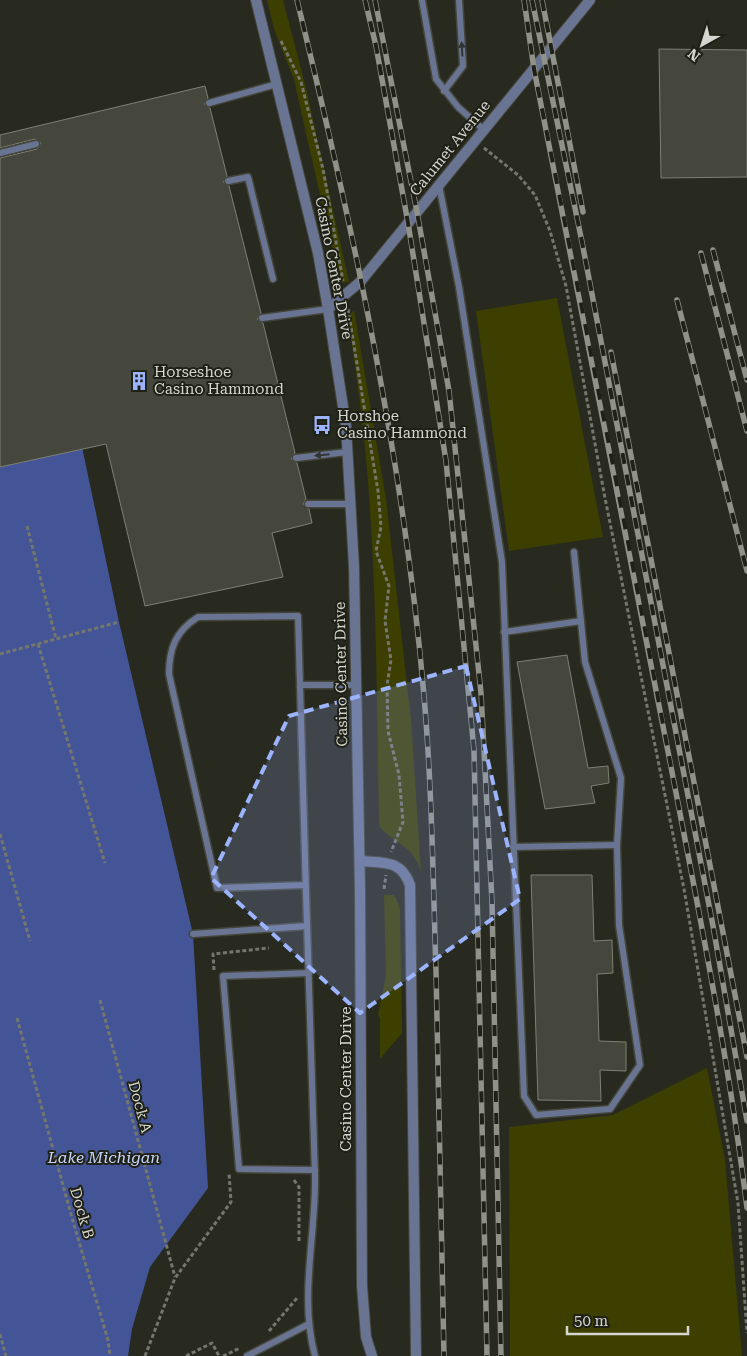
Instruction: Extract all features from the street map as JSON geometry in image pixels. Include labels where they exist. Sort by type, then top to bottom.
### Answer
[{"type":"street","name":"Casino Center Drive","points":[[256,0],[318,253],[346,426],[356,685],[360,861],[362,1286],[366,1337],[372,1356]]},
{"type":"street","name":"Calumet Avenue","points":[[328,309],[360,282],[590,0]]},
{"type":"street","points":[[360,861],[395,864],[402,869],[410,885],[416,1356]]},
{"type":"lane","points":[[422,0],[436,79],[458,108],[484,130]]},
{"type":"lane","points":[[444,91],[464,66],[459,0]]},
{"type":"lane","points":[[209,103],[277,84]]},
{"type":"lane","points":[[0,153],[36,144]]},
{"type":"lane","points":[[228,181],[248,177],[273,279]]},
{"type":"lane","points":[[439,185],[459,287],[502,562],[524,1096],[536,1114],[610,1109],[640,1065],[619,925],[617,845],[621,778],[585,662],[574,552]]},
{"type":"lane","points":[[262,318],[328,309]]},
{"type":"lane","points":[[296,458],[347,452]]},
{"type":"lane","points":[[308,504],[350,504]]},
{"type":"lane","points":[[306,885],[217,888],[169,674],[171,650],[180,633],[198,617],[298,616],[309,973],[314,1170],[308,1283],[309,1333],[315,1356]]},
{"type":"lane","points":[[504,632],[581,621]]},
{"type":"lane","points":[[300,685],[356,685]]},
{"type":"lane","points":[[513,847],[617,845]]},
{"type":"lane","points":[[193,934],[307,926]]},
{"type":"lane","points":[[309,973],[223,976],[239,1169],[314,1170]]},
{"type":"lane","points":[[247,1356],[309,1324]]},
{"type":"path","points":[[278,32],[283,48],[302,82],[323,169],[343,280]]},
{"type":"path","points":[[475,141],[518,175],[535,195],[550,231],[566,286],[605,498],[691,927],[738,1204],[747,1333]]},
{"type":"path","points":[[349,316],[378,491],[381,526],[376,551],[388,586],[385,621],[392,660],[387,685],[388,731],[399,774],[403,822],[394,842]]},
{"type":"path","points":[[27,526],[56,639]]},
{"type":"path","points":[[0,654],[119,622]]},
{"type":"path","points":[[38,644],[105,863]]},
{"type":"path","points":[[0,834],[30,941]]},
{"type":"path","points":[[215,973],[213,954],[268,948]]},
{"type":"path","name":"Dock A","points":[[100,1000],[176,1278]]},
{"type":"path","name":"Dock B","points":[[17,1018],[108,1340],[110,1356]]},
{"type":"path","points":[[145,1356],[176,1278],[231,1202],[228,1169]]},
{"type":"path","points":[[229,1179],[238,1179]]},
{"type":"path","points":[[284,1180],[296,1181],[299,1188],[299,1247]]},
{"type":"path","points":[[266,1335],[298,1297]]},
{"type":"path","points":[[0,1334],[6,1356]]},
{"type":"path","points":[[186,1356],[212,1342],[219,1356]]},
{"type":"path","points":[[223,1356],[249,1343]]},
{"type":"highlighted area","points":[[466,666],[520,899],[360,1013],[211,878],[289,716]]},
{"type":"shaded area","points":[[267,0],[283,0],[306,88],[349,282],[340,283],[294,80],[274,29]]},
{"type":"shaded area","points":[[557,298],[603,537],[509,551],[476,311]]},
{"type":"shaded area","points":[[354,310],[386,499],[411,719],[421,872],[413,855],[379,826],[373,568],[364,441],[348,317]]},
{"type":"shaded area","points":[[384,895],[393,895],[400,909],[402,1033],[380,1059],[380,1019],[378,1014],[386,976]]},
{"type":"shaded area","points":[[707,1068],[725,1160],[742,1356],[510,1356],[509,1127],[613,1115]]},
{"type":"water","name":"Lake Michigan","points":[[0,167],[82,447],[119,622],[193,934],[208,1188],[150,1267],[132,1329],[128,1356],[0,1356]]},
{"type":"building","points":[[659,49],[747,50],[747,177],[661,178]]},
{"type":"building","name":"Horseshoe Casino Hammond","points":[[205,86],[208,98],[204,104],[210,108],[227,176],[223,182],[229,186],[261,313],[257,319],[263,323],[295,453],[291,459],[297,463],[306,499],[303,504],[309,509],[312,523],[272,533],[283,577],[145,606],[106,444],[0,467],[0,158],[37,149],[41,143],[35,139],[0,148],[0,135]]},
{"type":"building","points":[[567,655],[588,768],[608,766],[609,783],[591,786],[595,803],[545,809],[517,662]]},
{"type":"building","points":[[531,875],[592,875],[594,941],[612,940],[613,973],[597,974],[599,1041],[626,1042],[626,1071],[600,1070],[601,1101],[538,1100]]},
{"type":"railway","points":[[297,0],[338,172],[374,346],[404,521],[415,608],[427,730],[432,834],[444,1356]]},
{"type":"railway","points":[[365,0],[376,46],[408,223],[446,461],[474,750],[487,1356]]},
{"type":"railway","points":[[375,0],[417,212],[449,391],[481,693],[492,902],[501,1356]]},
{"type":"railway","points":[[524,0],[534,69],[703,935],[732,1098],[747,1208]]},
{"type":"railway","points":[[532,0],[582,242],[713,926],[747,1121]]},
{"type":"railway","points":[[542,0],[583,212]]},
{"type":"railway","points":[[713,250],[747,380]]},
{"type":"railway","points":[[701,253],[747,431]]},
{"type":"railway","points":[[677,300],[747,571]]},
{"type":"railway","points":[[611,352],[747,1057]]},
{"type":"place","name":"Horseshoe Casino Hammond","points":[[139,381]]},
{"type":"place","name":"Horshoe Casino Hammond","points":[[322,425]]}]
